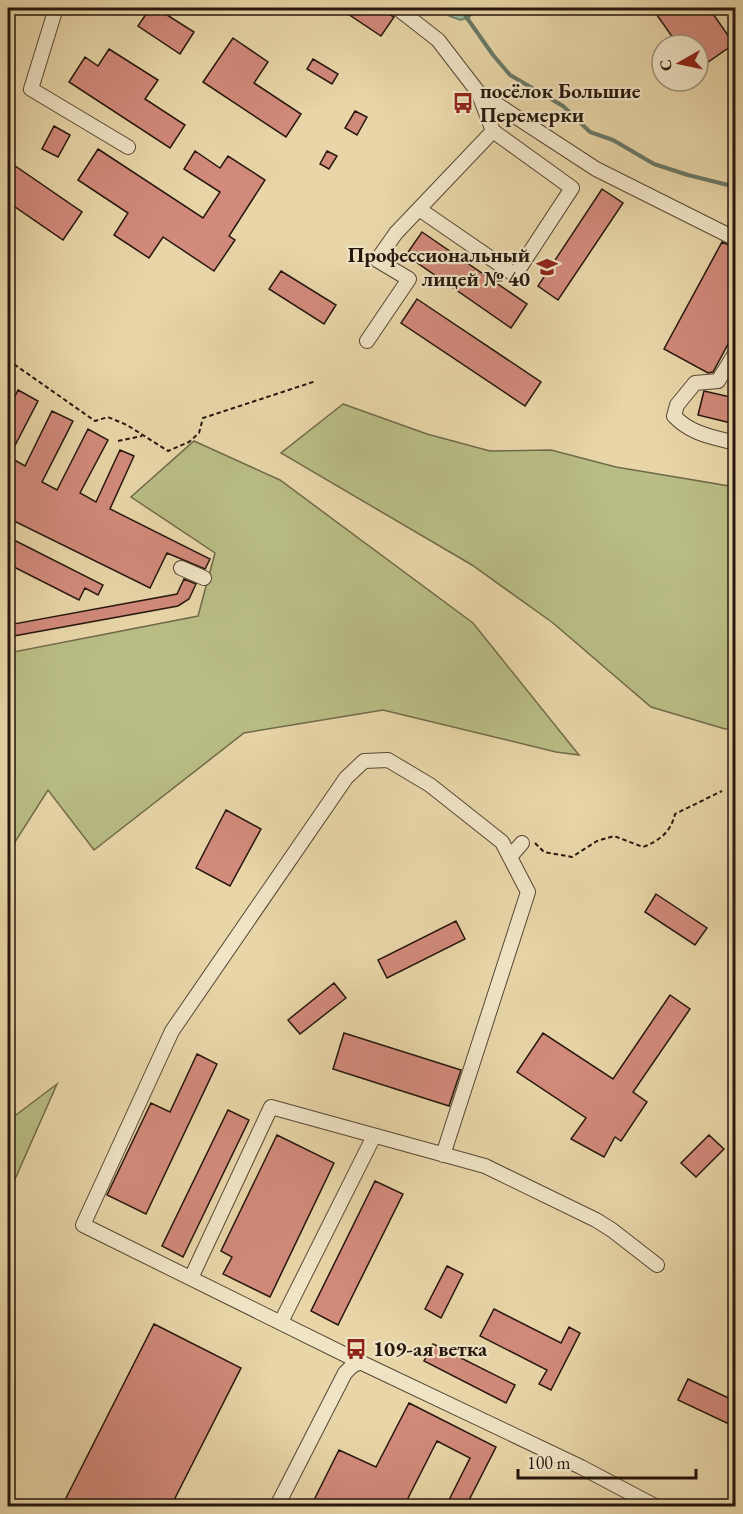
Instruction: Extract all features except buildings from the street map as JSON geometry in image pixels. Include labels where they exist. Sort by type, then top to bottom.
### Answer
[{"type":"street","points":[[56,8],[31,90],[128,147]]},
{"type":"street","points":[[397,8],[438,40],[478,92],[494,131],[572,188],[515,275],[419,209]]},
{"type":"street","points":[[478,92],[596,169],[735,239]]},
{"type":"street","points":[[367,341],[409,279],[377,260],[396,233],[494,131]]},
{"type":"street","points":[[735,351],[718,381],[696,383],[677,405],[674,416],[684,427],[735,443]]},
{"type":"street","points":[[181,568],[204,578]]},
{"type":"street","points":[[443,1155],[528,892],[502,842],[430,785],[388,760],[364,761],[346,778],[172,1031],[83,1225],[360,1362],[581,1467],[655,1506]]},
{"type":"street","points":[[510,857],[522,843]]},
{"type":"street","points":[[192,1278],[272,1107],[485,1166],[596,1220],[657,1265]]},
{"type":"street","points":[[282,1322],[374,1136]]},
{"type":"street","points":[[276,1506],[345,1373],[360,1362]]},
{"type":"path","points":[[8,360],[95,422],[108,417],[127,425],[168,451],[189,442],[199,433],[203,418],[316,381]]},
{"type":"path","points":[[118,441],[144,436]]},
{"type":"path","points":[[522,843],[528,841],[536,843],[544,852],[572,858],[597,841],[614,836],[643,847],[659,840],[674,820],[675,814],[722,791]]},
{"type":"green space","points":[[343,404],[427,434],[490,451],[551,450],[616,467],[735,487],[735,728],[725,729],[651,707],[553,623],[472,565],[281,453]]},
{"type":"green space","points":[[194,441],[280,480],[473,623],[579,755],[556,752],[383,710],[244,733],[94,850],[48,790],[8,853],[8,653],[198,616],[215,553],[131,497]]},
{"type":"green space","points":[[57,1084],[8,1195],[8,1121]]},
{"type":"shaded area","points":[[445,8],[475,8],[469,18],[460,20],[449,16]]},
{"type":"waterway","points":[[460,8],[510,75],[563,106],[590,132],[613,140],[654,164],[736,187]]},
{"type":"place","name":"посёлок Большие Перемерки","points":[[463,103]]},
{"type":"place","name":"Профессиональный лицей № 40","points":[[547,267]]},
{"type":"place","name":"109-ая ветка","points":[[356,1349]]}]
